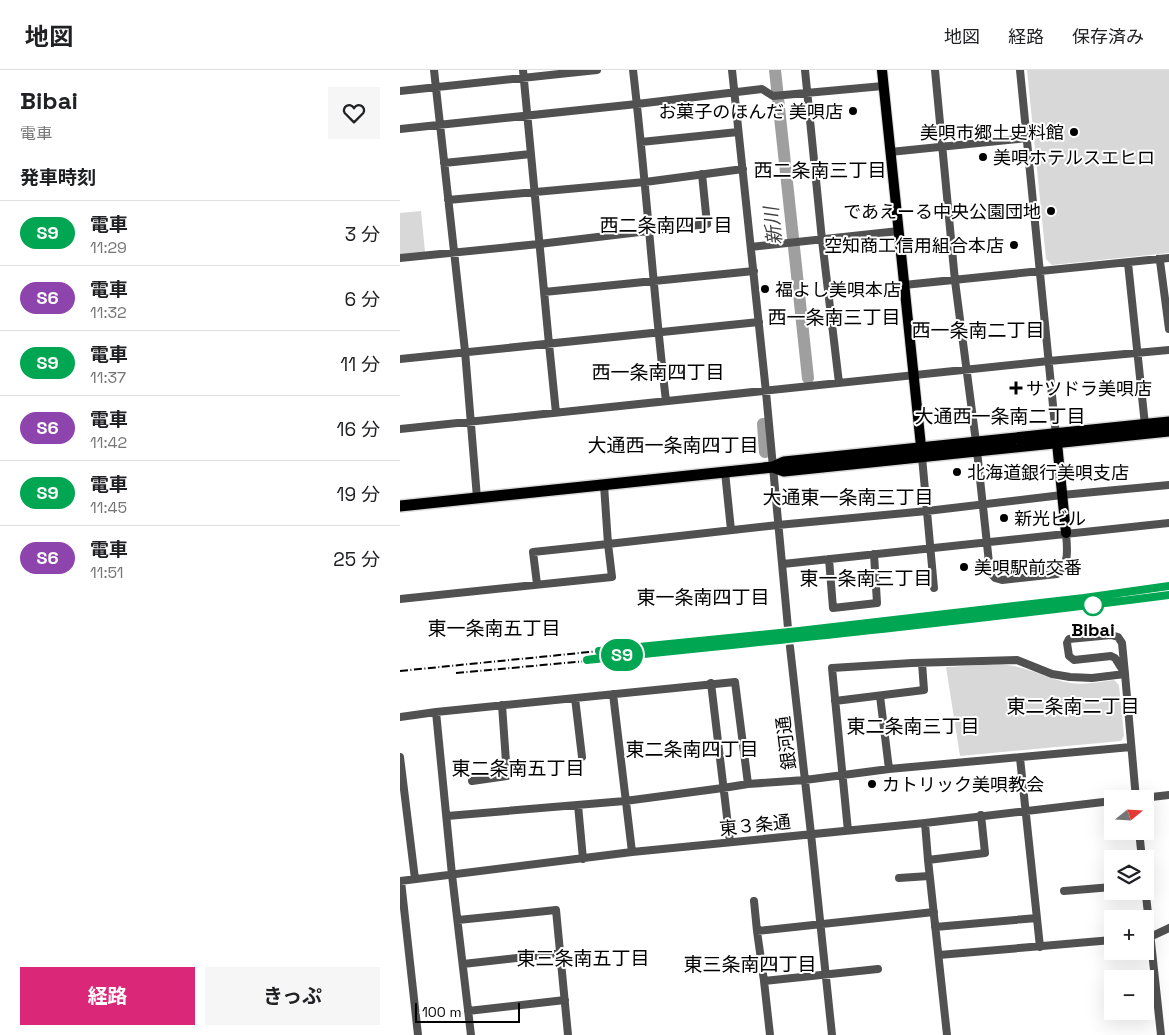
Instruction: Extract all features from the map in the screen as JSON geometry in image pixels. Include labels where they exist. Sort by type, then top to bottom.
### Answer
[{"type":"highway","points":[[1056,438],[1169,422]]},
{"type":"highway","points":[[400,506],[773,467],[784,462],[922,452],[1056,438],[1169,431]]},
{"type":"main road","points":[[882,70],[922,452]]},
{"type":"main road","points":[[1056,438],[1066,533]]},
{"type":"street","points":[[434,70],[465,351],[477,498]]},
{"type":"street","points":[[400,91],[523,74],[597,70]]},
{"type":"street","points":[[633,70],[666,401]]},
{"type":"street","points":[[732,70],[754,271],[788,628]]},
{"type":"street","points":[[805,70],[839,383]]},
{"type":"street","points":[[934,70],[955,280],[990,572],[995,578],[1002,580],[1057,574],[1063,570],[1067,559],[1066,533]]},
{"type":"street","points":[[1020,70],[1056,438]]},
{"type":"street","points":[[523,74],[556,413]]},
{"type":"street","points":[[400,129],[762,90],[773,96],[884,86]]},
{"type":"street","points":[[641,142],[738,132]]},
{"type":"street","points":[[890,152],[1027,138]]},
{"type":"street","points":[[444,163],[531,154]]},
{"type":"street","points":[[448,200],[645,182],[742,168]]},
{"type":"street","points":[[400,258],[708,224],[702,174]]},
{"type":"street","points":[[751,247],[899,231]]},
{"type":"street","points":[[904,285],[1169,258]]},
{"type":"street","points":[[1158,260],[1160,261],[1169,330]]},
{"type":"street","points":[[1128,263],[1145,425]]},
{"type":"street","points":[[544,292],[754,271]]},
{"type":"street","points":[[400,359],[758,322]]},
{"type":"street","points":[[400,429],[1169,350]]},
{"type":"street","points":[[922,452],[934,588]]},
{"type":"street","points":[[725,472],[731,530]]},
{"type":"street","points":[[400,599],[612,577],[604,485]]},
{"type":"street","points":[[537,584],[533,552],[1169,485]]},
{"type":"street","points":[[783,564],[1169,523]]},
{"type":"street","points":[[829,559],[833,608],[877,603],[874,554]]},
{"type":"street","points":[[1125,674],[1116,658],[1111,656],[1074,660],[1069,656],[1067,643],[1069,639],[1111,635],[1118,637],[1122,643],[1125,674],[1134,790]]},
{"type":"street","name":"銀河通","points":[[790,647],[832,1035]]},
{"type":"street","points":[[848,830],[832,668],[1017,660],[1052,674],[1070,678],[1092,678],[1125,674]]},
{"type":"street","points":[[835,701],[924,690],[922,663]]},
{"type":"street","points":[[400,717],[735,682],[748,784]]},
{"type":"street","points":[[710,684],[730,842]]},
{"type":"street","points":[[613,694],[632,852]]},
{"type":"street","points":[[880,696],[889,769]]},
{"type":"street","points":[[575,698],[582,758]]},
{"type":"street","points":[[472,781],[507,776],[502,705]]},
{"type":"street","points":[[436,712],[452,875],[471,1035]]},
{"type":"street","points":[[446,816],[625,801],[748,784],[1131,747]]},
{"type":"street","points":[[400,757],[415,879]]},
{"type":"street","points":[[1020,758],[1040,947]]},
{"type":"street","points":[[1154,797],[1169,795]]},
{"type":"street","name":"東３条通","points":[[400,881],[632,852],[924,823],[1104,802]]},
{"type":"street","points":[[578,804],[583,858]]},
{"type":"street","points":[[928,860],[985,853],[981,816]]},
{"type":"street","points":[[924,823],[947,1035]]},
{"type":"street","points":[[898,878],[929,876]]},
{"type":"street","points":[[400,881],[418,1035]]},
{"type":"street","points":[[1064,891],[1104,888]]},
{"type":"street","points":[[754,901],[770,1035]]},
{"type":"street","points":[[458,920],[556,910],[568,1035]]},
{"type":"street","points":[[757,931],[934,912]]},
{"type":"street","points":[[935,927],[1037,918]]},
{"type":"street","points":[[1154,934],[1169,928]]},
{"type":"street","points":[[938,955],[1104,941]]},
{"type":"street","points":[[463,964],[561,953]]},
{"type":"street","points":[[1151,960],[1161,1035],[1169,1034]]},
{"type":"street","points":[[764,981],[878,969]]},
{"type":"street","points":[[468,1011],[565,1000]]},
{"type":"shaded area","points":[[1027,70],[1169,70],[1169,253],[1052,265],[1046,259]]},
{"type":"shaded area","points":[[421,211],[425,252],[400,255],[400,213]]},
{"type":"shaded area","points":[[1014,666],[1056,680],[1076,684],[1114,680],[1119,685],[1124,736],[1121,741],[960,756],[946,667]]},
{"type":"waterway","name":"新川","points":[[775,70],[808,378]]},
{"type":"waterway","name":"新川","points":[[763,424],[765,452]]},
{"type":"tunnel","points":[[788,628],[790,647]]},
{"type":"railway","points":[[400,671],[799,631],[1084,598],[1169,586]]},
{"type":"railway","points":[[874,630],[1169,595]]},
{"type":"railway","points":[[456,673],[804,638]]},
{"type":"train","name":"S9","points":[[1169,586],[1084,598],[799,631],[599,651],[634,653],[587,660],[800,638],[1169,595]]},
{"type":"place","name":"お菓子のほんだ 美唄店","points":[[853,111]]},
{"type":"place","name":"美唄市郷土史料館","points":[[1074,132]]},
{"type":"place","name":"美唄ホテルスエヒロ","points":[[983,157]]},
{"type":"place","name":"であえーる中央公園団地","points":[[1051,211]]},
{"type":"place","name":"空知商工信用組合本店","points":[[1014,245]]},
{"type":"place","name":"福よし美唄本店","points":[[765,289]]},
{"type":"place","name":"サツドラ美唄店","points":[[1016,388]]},
{"type":"place","name":"北海道銀行美唄支店","points":[[957,472]]},
{"type":"place","name":"新光ビル","points":[[1004,518]]},
{"type":"place","name":"美唄駅前交番","points":[[964,567]]},
{"type":"place","name":"Bibai","points":[[1093,605]]},
{"type":"place","name":"カトリック美唄教会","points":[[872,784]]},
{"type":"district","name":"西二条南三丁目","points":[[820,170]]},
{"type":"district","name":"西二条南四丁目","points":[[666,225]]},
{"type":"district","name":"西一条南三丁目","points":[[834,317]]},
{"type":"district","name":"西一条南二丁目","points":[[978,330]]},
{"type":"district","name":"西一条南四丁目","points":[[658,372]]},
{"type":"district","name":"大通西一条南二丁目","points":[[1000,416]]},
{"type":"district","name":"大通西一条南四丁目","points":[[673,445]]},
{"type":"district","name":"大通東一条南三丁目","points":[[848,497]]},
{"type":"district","name":"東一条南三丁目","points":[[866,578]]},
{"type":"district","name":"東一条南四丁目","points":[[703,597]]},
{"type":"district","name":"東一条南五丁目","points":[[494,628]]},
{"type":"district","name":"東二条南二丁目","points":[[1073,706]]},
{"type":"district","name":"東二条南三丁目","points":[[913,726]]},
{"type":"district","name":"東二条南四丁目","points":[[692,749]]},
{"type":"district","name":"東二条南五丁目","points":[[518,768]]},
{"type":"district","name":"東三条南五丁目","points":[[583,958]]},
{"type":"district","name":"東三条南四丁目","points":[[750,964]]}]
